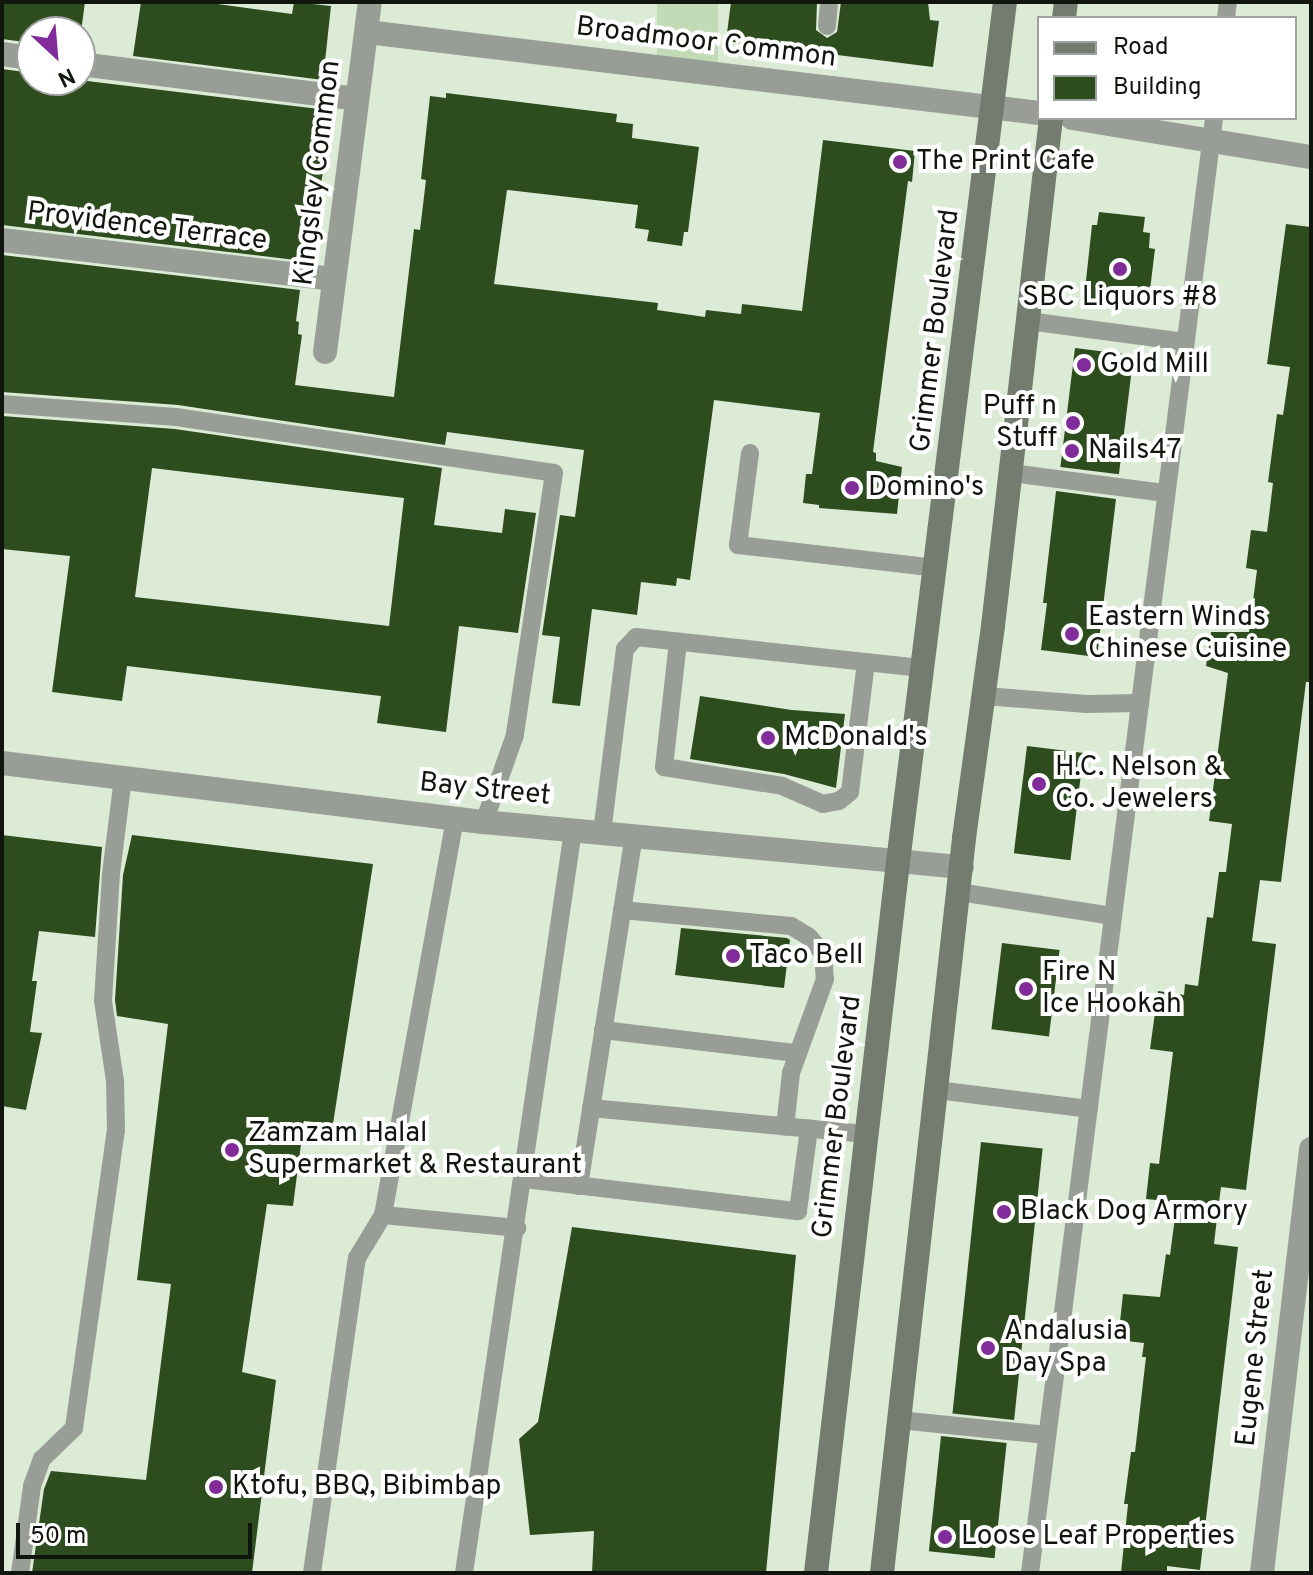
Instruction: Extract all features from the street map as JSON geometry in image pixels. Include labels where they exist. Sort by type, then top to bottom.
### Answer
[{"type":"main road","name":"Grimmer Boulevard","points":[[816,1573],[898,862],[1005,2]]},
{"type":"main road","points":[[882,1573],[1051,120]]},
{"type":"street","name":"Kingsley Common","points":[[325,352],[370,2]]},
{"type":"street","name":"Broadmoor Common","points":[[367,32],[1037,113]]},
{"type":"street","points":[[96,66],[357,99]]},
{"type":"street","points":[[1097,120],[1212,129],[1311,157]]},
{"type":"street","name":"Providence Terrace","points":[[2,240],[333,279]]},
{"type":"street","name":"Bay Street","points":[[2,763],[484,822],[962,867]]},
{"type":"street","name":"Eugene Street","points":[[1262,1573],[1304,1262],[1311,1149]]},
{"type":"lane","points":[[827,26],[829,2]]},
{"type":"lane","points":[[1030,1573],[1212,129]]},
{"type":"lane","points":[[1028,321],[1185,342]]},
{"type":"lane","points":[[2,404],[176,417],[554,473],[515,735],[484,822]]},
{"type":"lane","points":[[750,453],[738,545],[936,568]]},
{"type":"lane","points":[[1011,473],[1166,493]]},
{"type":"lane","points":[[602,833],[625,649],[636,637],[923,668]]},
{"type":"lane","points":[[678,642],[664,767],[782,786],[823,804],[839,801],[850,792],[866,662]]},
{"type":"lane","points":[[984,696],[1087,704],[1140,703]]},
{"type":"lane","points":[[20,1573],[32,1486],[42,1459],[74,1428],[108,1193],[116,1131],[115,1081],[103,1001],[111,874],[123,778]]},
{"type":"lane","points":[[312,1573],[357,1258],[383,1215],[455,818]]},
{"type":"lane","points":[[464,1573],[573,830]]},
{"type":"lane","points":[[579,1186],[634,836]]},
{"type":"lane","points":[[959,892],[1113,916]]},
{"type":"lane","points":[[622,910],[791,926],[809,937],[823,953],[825,979],[797,1053],[785,1127]]},
{"type":"lane","points":[[603,1030],[797,1053]]},
{"type":"lane","points":[[937,1090],[1089,1109]]},
{"type":"lane","points":[[591,1108],[866,1134]]},
{"type":"lane","points":[[524,1179],[798,1211],[809,1129]]},
{"type":"lane","points":[[383,1215],[517,1228]]},
{"type":"lane","points":[[899,1420],[1047,1435]]},
{"type":"green space","points":[[657,2],[718,2],[718,66],[657,66]]},
{"type":"building","points":[[2,2],[85,2],[83,16],[16,16],[16,41],[2,39]]},
{"type":"building","points":[[141,2],[203,2],[292,14],[294,2],[331,6],[323,80],[133,56]]},
{"type":"building","points":[[731,2],[817,2],[816,30],[827,38],[837,32],[841,2],[928,2],[930,20],[939,21],[933,67],[726,41]]},
{"type":"building","points":[[2,69],[16,71],[16,96],[96,96],[96,82],[319,109],[318,113],[323,113],[319,142],[324,143],[323,153],[326,154],[309,255],[305,255],[304,261],[2,225]]},
{"type":"building","points":[[446,93],[617,114],[616,122],[633,124],[632,138],[699,147],[688,232],[684,232],[682,246],[647,241],[649,230],[635,228],[638,205],[507,190],[494,284],[658,303],[657,310],[705,317],[706,310],[741,314],[742,304],[802,311],[823,140],[915,151],[912,182],[908,181],[873,452],[876,453],[876,461],[902,467],[897,514],[819,508],[819,505],[803,503],[806,474],[812,474],[820,413],[714,400],[690,580],[677,578],[676,586],[641,582],[637,615],[592,609],[580,706],[552,703],[560,637],[542,635],[560,515],[575,517],[584,450],[447,432],[445,445],[178,405],[2,392],[2,255],[300,290],[296,321],[299,322],[298,334],[302,335],[295,385],[394,397],[414,229],[420,230],[426,180],[421,179],[430,96],[446,98]]},
{"type":"building","name":"SBC Liquors #8","points":[[1099,212],[1145,217],[1143,232],[1150,233],[1149,248],[1155,249],[1150,290],[1143,289],[1141,306],[1084,299],[1092,225],[1097,225]]},
{"type":"building","points":[[1286,224],[1311,227],[1311,682],[1306,682],[1281,882],[1260,880],[1252,941],[1276,944],[1246,1190],[1221,1187],[1217,1218],[1214,1244],[1238,1247],[1200,1570],[1167,1566],[1167,1573],[1121,1573],[1128,1504],[1124,1504],[1131,1452],[1135,1452],[1146,1357],[1142,1357],[1144,1343],[1118,1340],[1123,1294],[1160,1297],[1166,1254],[1170,1255],[1177,1202],[1146,1199],[1150,1163],[1159,1164],[1173,1052],[1150,1049],[1158,991],[1184,995],[1185,984],[1198,986],[1207,917],[1213,918],[1219,872],[1226,872],[1232,824],[1209,821],[1228,673],[1206,666],[1211,632],[1249,632],[1257,570],[1246,568],[1251,530],[1267,532],[1273,483],[1268,482],[1277,414],[1283,415],[1290,367],[1267,364]]},
{"type":"building","points":[[1075,348],[1134,355],[1119,474],[1060,467]]},
{"type":"building","points":[[2,416],[175,429],[442,468],[434,525],[502,533],[505,509],[536,513],[518,633],[459,626],[446,732],[377,723],[381,696],[127,666],[122,701],[52,692],[70,556],[2,549]],"holes":[[[152,468],[404,498],[389,626],[135,597]]]},
{"type":"building","points":[[1056,491],[1116,499],[1097,657],[1041,650],[1047,603],[1043,603]]},
{"type":"building","name":"McDonald's","points":[[700,696],[792,710],[845,714],[836,788],[784,774],[690,759]]},
{"type":"building","points":[[1027,746],[1084,753],[1070,860],[1014,853]]},
{"type":"building","points":[[2,835],[102,847],[95,937],[39,931],[32,981],[37,981],[30,1032],[42,1033],[26,1110],[2,1106]]},
{"type":"building","points":[[132,835],[373,864],[333,1124],[304,1121],[293,1206],[267,1204],[242,1372],[276,1380],[252,1573],[32,1573],[44,1489],[51,1471],[146,1480],[171,1284],[137,1280],[168,1024],[117,1016],[115,1000],[123,875]]},
{"type":"building","name":"Taco Bell","points":[[681,928],[787,938],[790,940],[784,988],[675,975]]},
{"type":"building","name":"Fire N Ice Hookah","points":[[1002,943],[1060,950],[1049,1036],[991,1029]]},
{"type":"building","points":[[981,1142],[1043,1148],[1014,1420],[952,1414]]},
{"type":"building","points":[[572,1227],[796,1255],[766,1573],[592,1573],[594,1531],[530,1535],[519,1439],[538,1422]]},
{"type":"building","points":[[941,1436],[1007,1443],[995,1558],[929,1551]]},
{"type":"place","name":"The Print Cafe","points":[[900,162]]},
{"type":"place","name":"SBC Liquors #8","points":[[1120,269]]},
{"type":"place","name":"Gold Mill","points":[[1084,365]]},
{"type":"place","name":"Puff n Stuff","points":[[1073,423]]},
{"type":"place","name":"Nails47","points":[[1072,451]]},
{"type":"place","name":"Domino's","points":[[852,488]]},
{"type":"place","name":"Eastern Winds Chinese Cuisine","points":[[1072,634]]},
{"type":"place","name":"McDonald's","points":[[768,738]]},
{"type":"place","name":"H.C. Nelson & Co. Jewelers","points":[[1039,784]]},
{"type":"place","name":"Taco Bell","points":[[733,956]]},
{"type":"place","name":"Fire N Ice Hookah","points":[[1026,989]]},
{"type":"place","name":"Zamzam Halal Supermarket & Restaurant","points":[[232,1150]]},
{"type":"place","name":"Black Dog Armory","points":[[1004,1212]]},
{"type":"place","name":"Andalusia Day Spa","points":[[988,1348]]},
{"type":"place","name":"Ktofu, BBQ, Bibimbap","points":[[216,1487]]},
{"type":"place","name":"Loose Leaf Properties","points":[[945,1537]]}]
